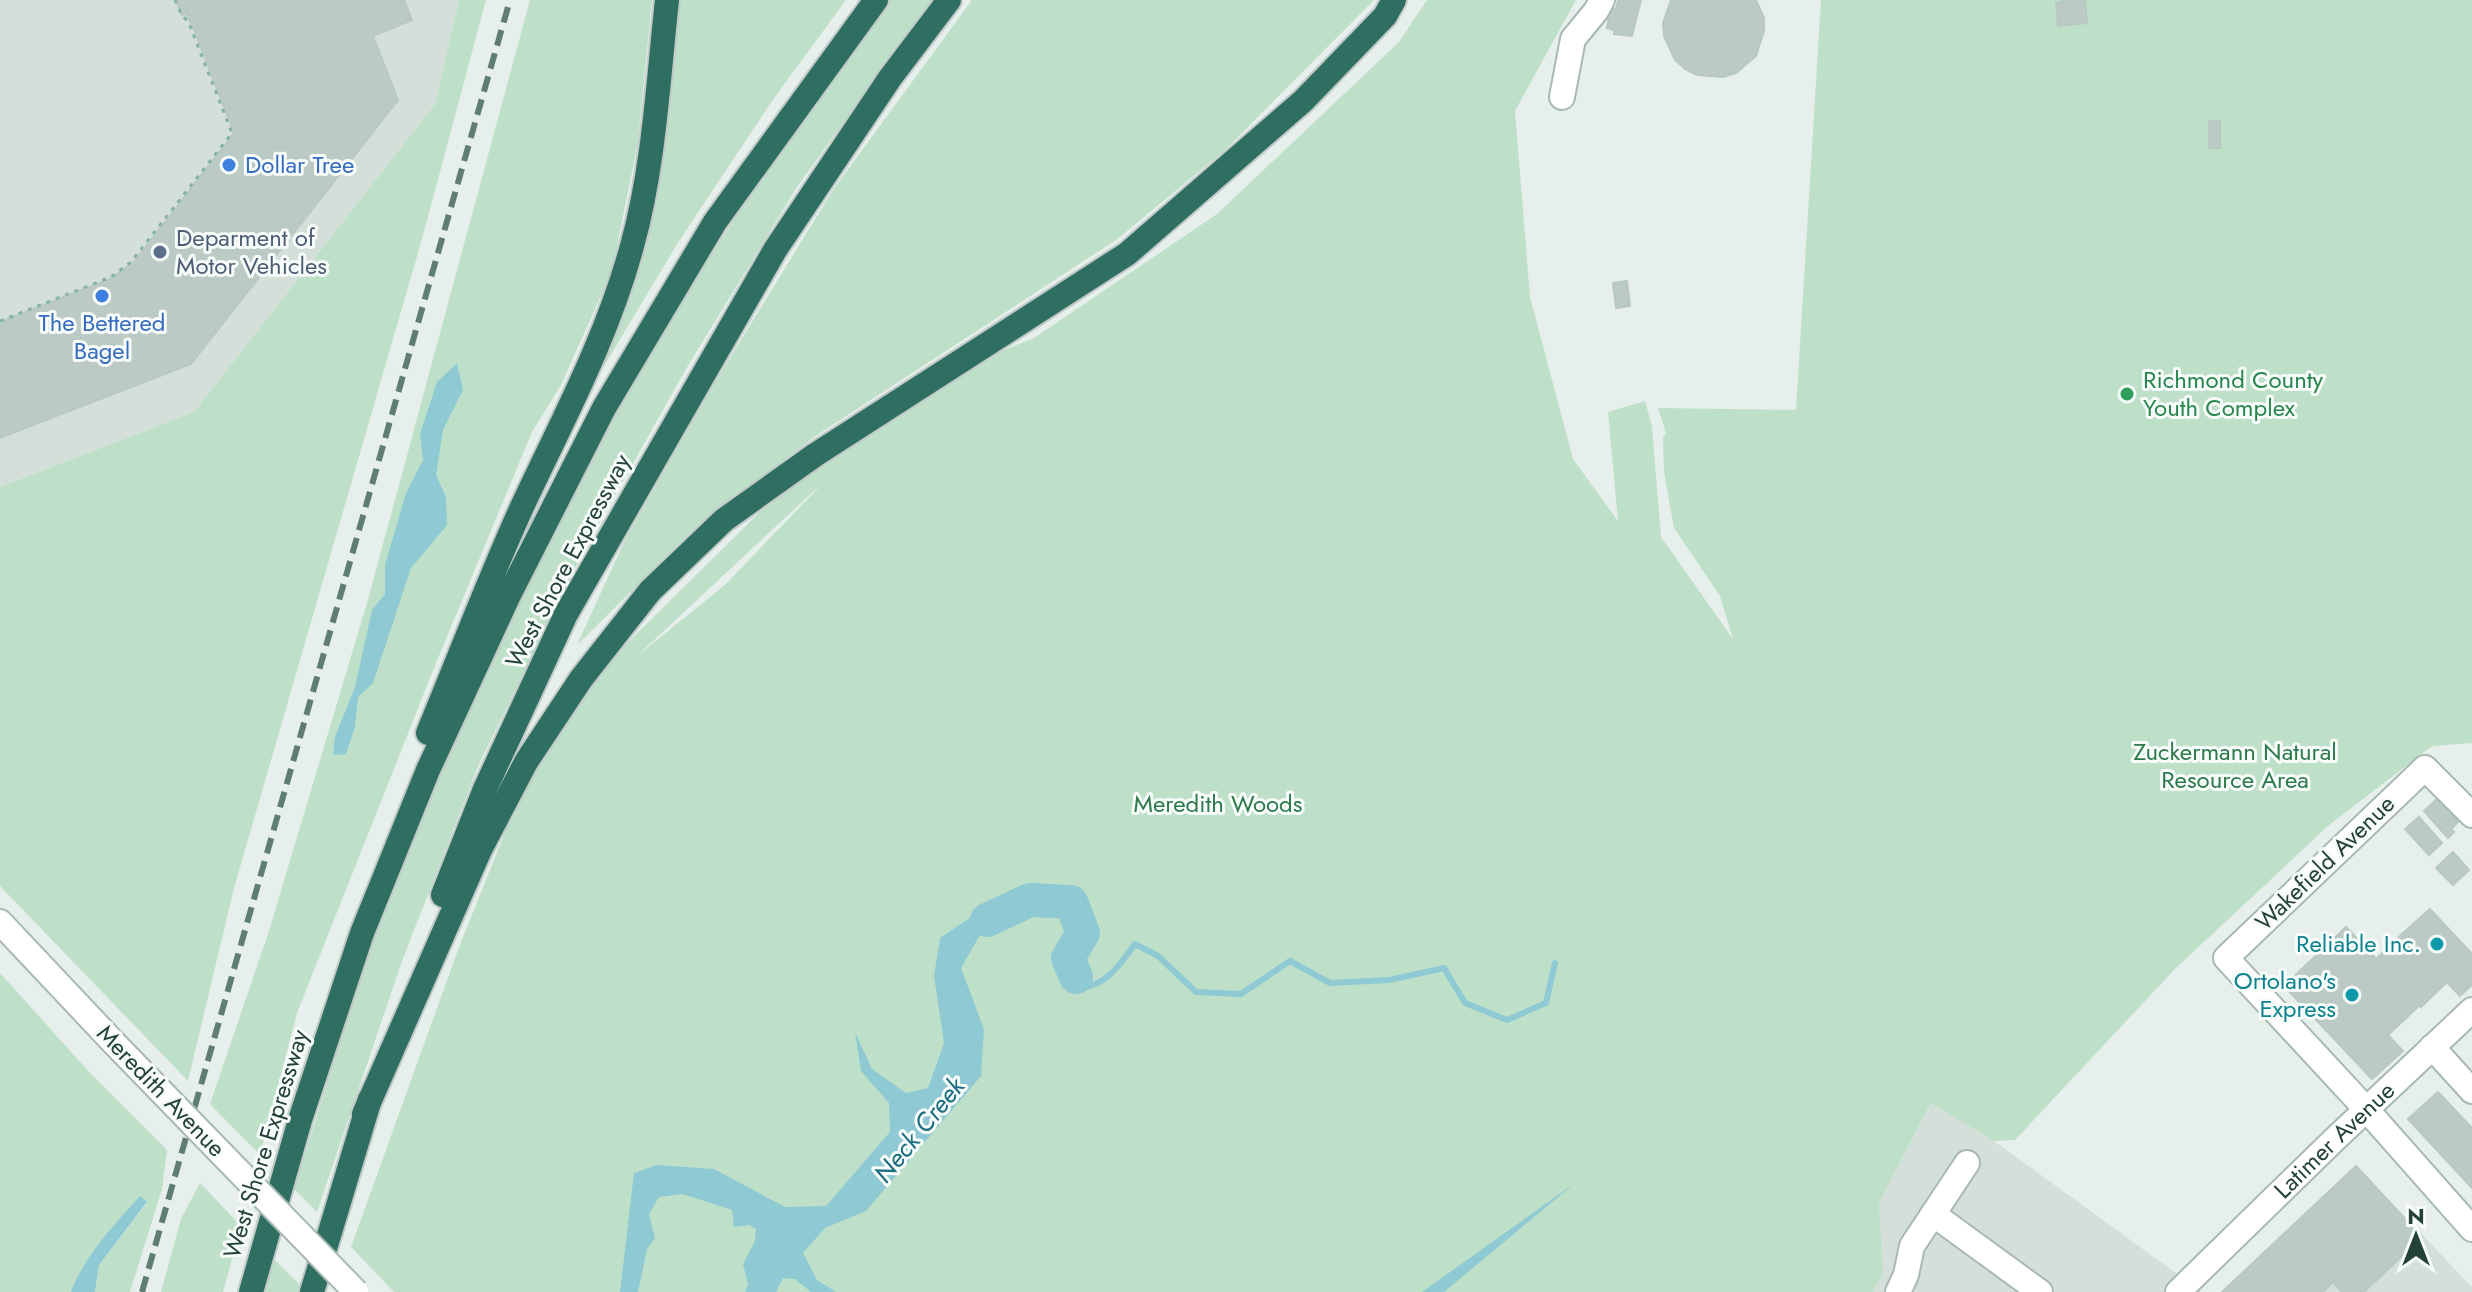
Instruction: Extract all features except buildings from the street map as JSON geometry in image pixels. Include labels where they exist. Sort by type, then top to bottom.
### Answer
[{"type":"highway","points":[[362,933],[416,763],[513,527],[598,348],[617,297],[633,244],[645,187],[667,0]]},
{"type":"highway","name":"West Shore Expressway","points":[[251,1292],[300,1120],[362,933],[435,756],[509,595],[604,408],[715,222],[876,0]]},
{"type":"highway","name":"West Shore Expressway","points":[[312,1292],[364,1114],[421,951],[485,789],[566,614],[775,250],[890,78],[949,0]]},
{"type":"highway","points":[[364,1114],[480,850],[526,762],[581,679],[650,591],[724,520],[815,455],[1127,254],[1303,101],[1385,16],[1394,0]]},
{"type":"street","points":[[1562,97],[1573,39],[1602,0]]},
{"type":"street","name":"Wakefield Avenue","points":[[2366,1109],[2226,958],[2425,768],[2472,815]]},
{"type":"street","name":"Meredith Avenue","points":[[0,922],[356,1292]]},
{"type":"street","name":"Latimer Avenue","points":[[2178,1292],[2472,1010]]},
{"type":"street","points":[[2432,1047],[2472,1091]]},
{"type":"street","points":[[2366,1109],[2472,1229]]},
{"type":"street","points":[[1898,1292],[1906,1275],[1912,1246],[1967,1163]]},
{"type":"street","points":[[1933,1214],[2040,1292]]},
{"type":"path","points":[[175,0],[182,16],[188,21]]},
{"type":"path","points":[[0,321],[111,277],[131,262],[232,133],[185,13]]},
{"type":"shaded area","points":[[0,0],[459,0],[435,104],[194,412],[0,487]]},
{"type":"shaded area","points":[[1932,1102],[1994,1141],[2202,1292],[1873,1292],[1883,1272],[1879,1203]]},
{"type":"shaded area","points":[[2356,1166],[2472,1287],[2472,1292],[2222,1292]]},
{"type":"green space","points":[[459,0],[486,0],[422,239],[234,888],[188,1081],[0,886],[0,487],[194,412],[435,104]]},
{"type":"green space","points":[[530,0],[652,0],[638,142],[612,271],[561,385],[532,432],[434,668],[297,1013],[260,1155],[210,1104],[269,931],[369,596]]},
{"type":"green space","points":[[676,0],[846,0],[774,98],[679,241],[562,436],[611,325]]},
{"type":"green space","points":[[887,0],[932,0],[797,187],[686,369],[580,558],[478,766],[402,961],[317,1212],[294,1189],[369,949],[446,755],[547,539],[650,349],[770,164]]},
{"type":"green space","points":[[972,0],[1374,0],[1224,151],[1116,240],[817,435],[692,531],[577,645],[625,540],[714,384],[833,190]]},
{"type":"green space","name":"Meredith Woods","points":[[1427,0],[1576,0],[1515,111],[1530,297],[1573,459],[1618,521],[1608,412],[1645,401],[1652,426],[1661,537],[1733,639],[1720,596],[1674,528],[1664,472],[1663,438],[1666,433],[1658,408],[1796,410],[1821,0],[2472,0],[2472,743],[2432,746],[2328,826],[2174,970],[2015,1140],[1994,1141],[1931,1103],[1879,1203],[1883,1272],[1873,1292],[394,1292],[351,1247],[459,947],[520,795],[601,669],[770,502],[848,446],[984,358],[1034,338],[1217,214],[1399,42]],"holes":[[[818,488],[726,584],[636,657]]]},
{"type":"green space","points":[[0,973],[90,1073],[167,1150],[162,1189],[130,1292],[95,1292],[99,1265],[147,1203],[140,1196],[81,1292],[0,1292]]},
{"type":"green space","points":[[200,1183],[241,1226],[223,1292],[161,1292],[181,1219]]},
{"type":"green space","points":[[269,1254],[301,1286],[299,1292],[259,1292]]},
{"type":"water","points":[[457,363],[463,390],[443,430],[436,475],[446,497],[447,525],[411,568],[373,683],[358,697],[355,727],[346,754],[333,755],[335,737],[355,687],[372,610],[385,594],[385,565],[406,493],[423,460],[420,434],[437,382]]},
{"type":"water","points":[[1030,900],[980,935],[961,968],[984,1029],[981,1076],[866,1211],[825,1228],[803,1253],[817,1280],[836,1292],[811,1292],[795,1279],[783,1278],[776,1292],[745,1292],[748,1284],[743,1264],[755,1241],[756,1229],[749,1225],[734,1227],[732,1210],[683,1194],[659,1197],[649,1214],[655,1238],[647,1249],[638,1292],[620,1292],[634,1173],[657,1165],[714,1169],[785,1207],[826,1206],[890,1132],[889,1103],[861,1071],[855,1032],[872,1069],[906,1093],[928,1088],[944,1043],[934,976],[940,938],[989,905]]},
{"type":"water","points":[[1575,1183],[1444,1292],[1422,1292]]},
{"type":"water","points":[[140,1196],[147,1202],[99,1265],[95,1292],[71,1292],[92,1253]]},
{"type":"waterway","name":"Neck Creek","points":[[987,920],[1030,900],[1071,902],[1083,933],[1068,958],[1076,977]]},
{"type":"waterway","points":[[1076,977],[1080,988],[1098,983],[1112,973],[1135,944],[1158,956],[1196,992],[1241,994],[1290,961],[1330,983],[1389,980],[1444,968],[1465,1003],[1507,1020],[1546,1003],[1555,963]]},
{"type":"railway","points":[[142,1292],[510,0]]},
{"type":"place","name":"Dollar Tree","points":[[229,165]]},
{"type":"place","name":"Deparment of Motor Vehicles","points":[[160,252]]},
{"type":"place","name":"The Bettered Bagel","points":[[102,296]]},
{"type":"place","name":"Richmond County Youth Complex","points":[[2127,394]]},
{"type":"place","name":"Reliable Inc.","points":[[2437,944]]},
{"type":"place","name":"Ortolano's Express","points":[[2352,995]]},
{"type":"park label","name":"Zuckermann Natural Resource Area","points":[[2235,766]]}]
